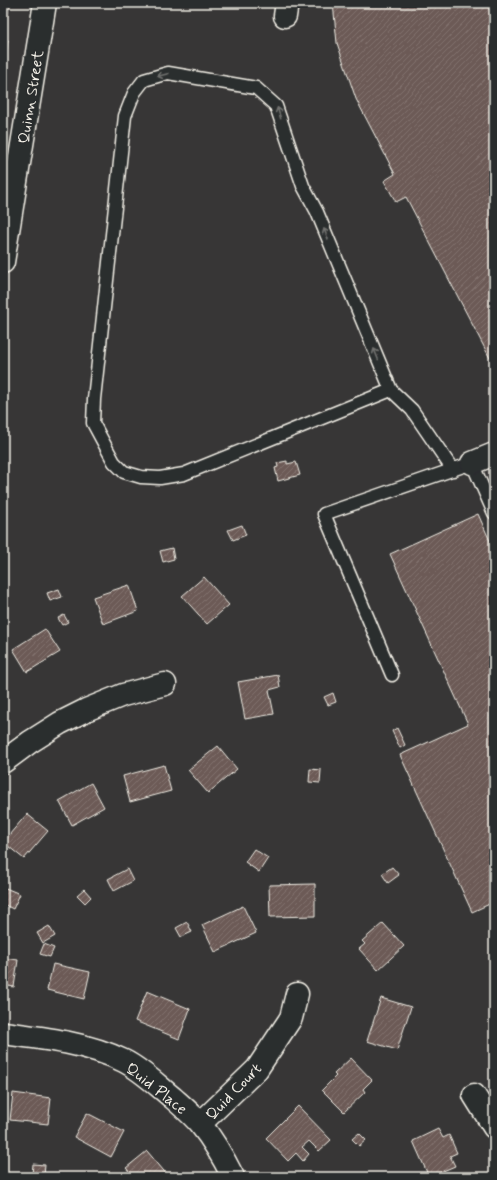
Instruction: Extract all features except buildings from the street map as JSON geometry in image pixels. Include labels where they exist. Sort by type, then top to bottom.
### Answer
[{"type":"street","name":"Quinn Street","points":[[3,262],[8,208],[45,3]]},
{"type":"street","points":[[463,467],[494,454]]},
{"type":"street","points":[[3,762],[30,742],[60,723],[86,710],[122,695],[165,684]]},
{"type":"street","name":"Quid Court","points":[[200,1124],[258,1068],[291,1018],[297,994]]},
{"type":"street","name":"Quid Place","points":[[3,1033],[64,1042],[105,1054],[124,1062],[149,1078],[200,1124],[211,1139],[233,1177]]},
{"type":"street","points":[[474,1095],[494,1127]]},
{"type":"lane","points":[[391,390],[184,474],[160,478],[141,477],[124,472],[114,462],[93,423],[94,399],[125,116],[134,93],[144,80],[168,73],[256,88],[276,106],[302,186],[318,212],[391,390],[412,410],[463,467],[494,513]]},
{"type":"lane","points":[[392,675],[324,514],[463,467]]}]
